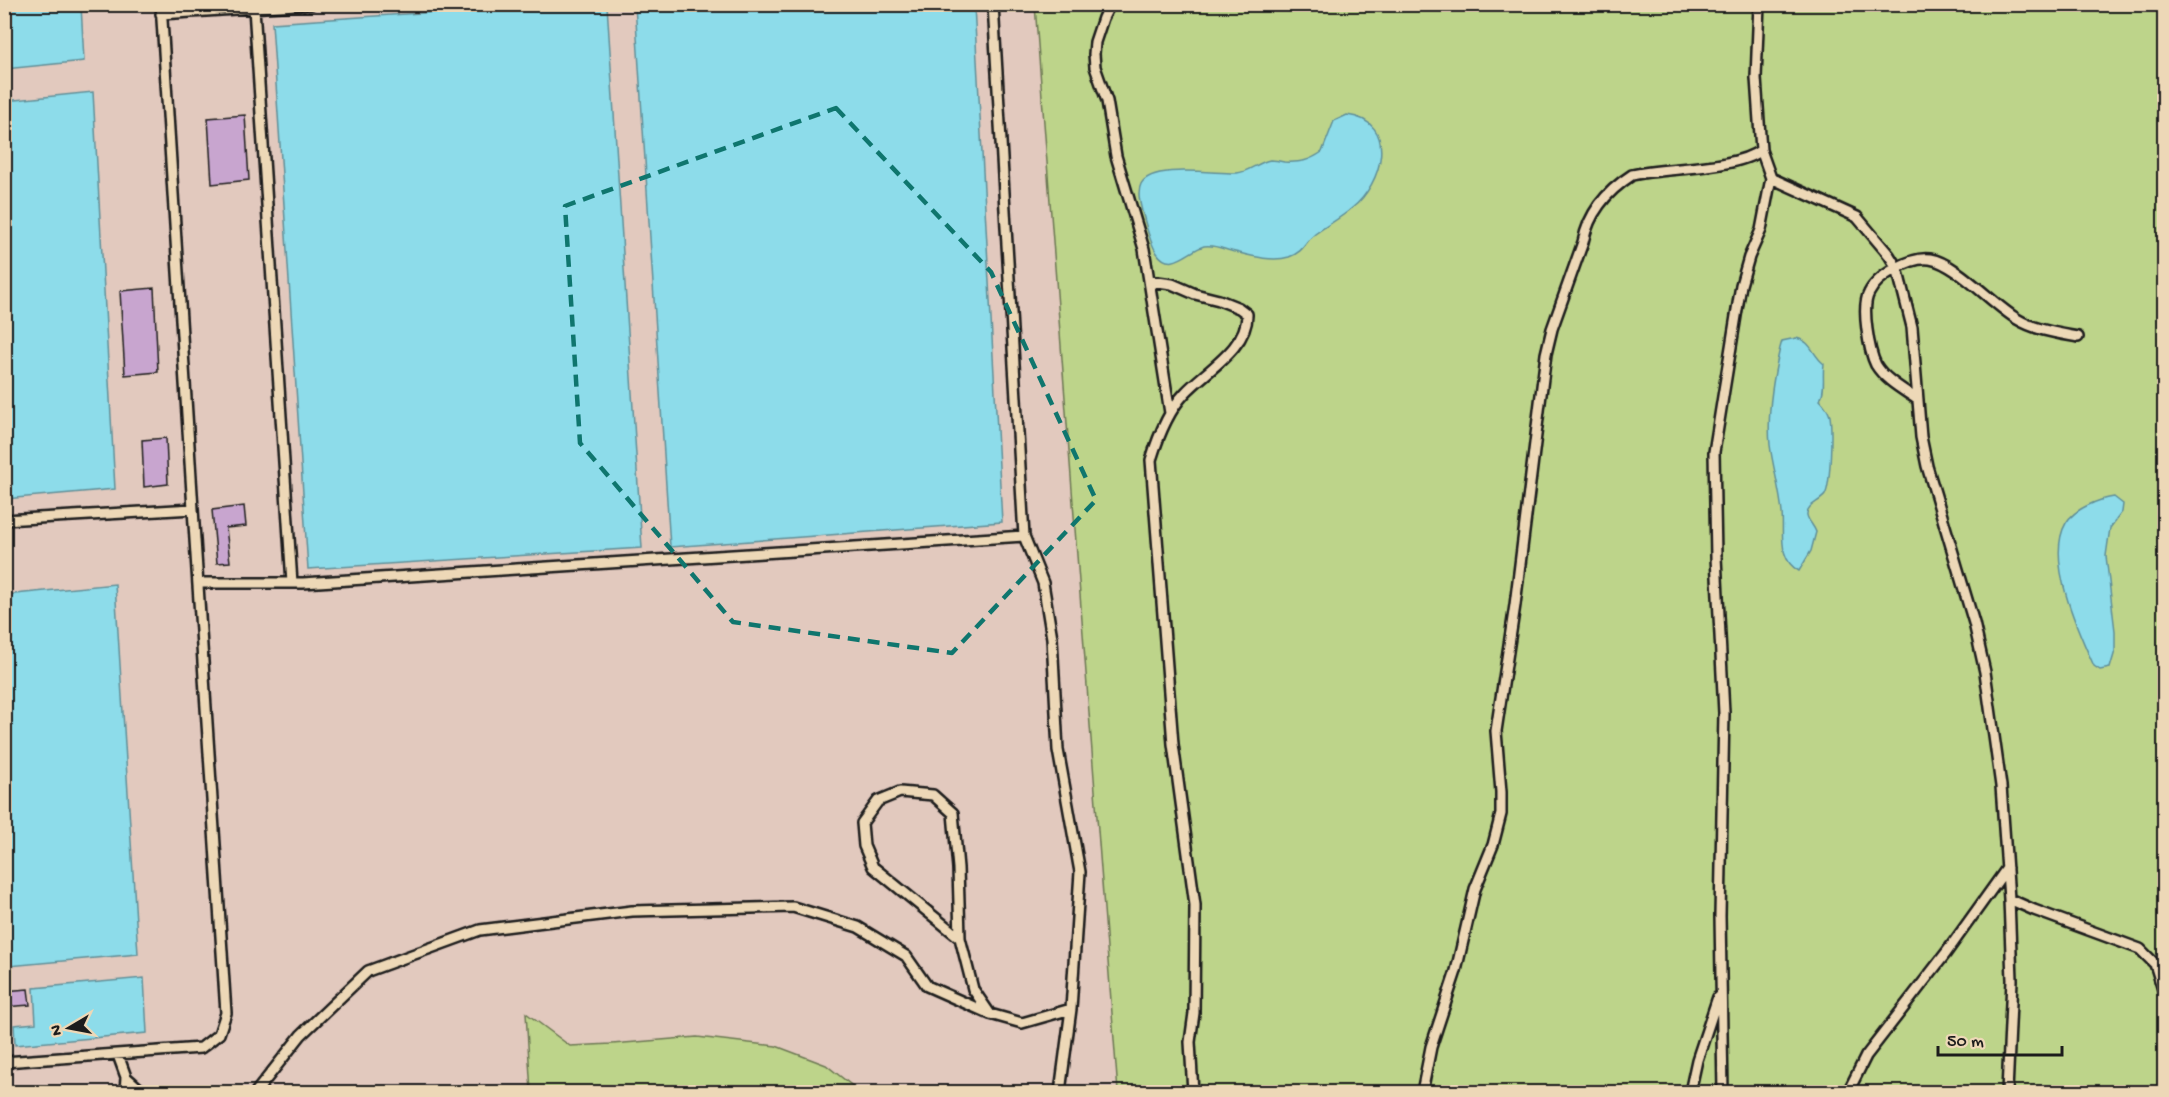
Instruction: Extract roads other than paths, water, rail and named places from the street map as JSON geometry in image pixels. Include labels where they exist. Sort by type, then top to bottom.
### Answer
[{"type":"lane","points":[[4,1062],[201,1048],[219,1035],[226,1012],[161,9],[254,8],[311,4]]},
{"type":"lane","points":[[993,4],[1023,536],[1043,583],[1052,638],[1059,750],[1080,872],[1071,1010],[1060,1092]]},
{"type":"lane","points":[[1110,4],[1095,42],[1095,67],[1107,101],[1116,156],[1137,221],[1150,281],[1170,414]]},
{"type":"lane","points":[[1722,1092],[1720,994],[1724,713],[1714,452],[1741,285],[1749,257],[1761,230],[1771,178],[1761,150],[1756,78],[1759,4]]},
{"type":"lane","points":[[254,8],[292,583]]},
{"type":"lane","points":[[1422,1092],[1431,1047],[1456,971],[1475,890],[1493,845],[1501,814],[1496,731],[1515,605],[1546,354],[1552,329],[1586,228],[1598,205],[1619,184],[1632,175],[1730,161],[1749,157],[1761,150]]},
{"type":"lane","points":[[1771,178],[1857,217],[1897,268],[1912,327],[1921,437],[1927,466],[1974,622],[1986,672],[2001,786],[2009,899],[2012,980],[2007,1092]]},
{"type":"lane","points":[[1918,400],[1886,377],[1878,367],[1872,355],[1866,301],[1869,291],[1897,268],[1917,259],[1932,259],[1952,268],[2018,320],[2038,329],[2078,337]]},
{"type":"lane","points":[[1150,281],[1172,284],[1194,294],[1219,300],[1247,314],[1247,324],[1236,343],[1217,366],[1185,393],[1170,414],[1157,440],[1151,460],[1173,744],[1194,905],[1194,1013],[1190,1042],[1193,1092]]},
{"type":"lane","points":[[4,520],[192,509]]},
{"type":"lane","points":[[198,583],[292,583],[1023,536]]},
{"type":"lane","points":[[960,938],[873,867],[864,846],[862,824],[878,801],[900,792],[933,795],[953,813],[958,868],[960,938],[973,989],[990,1014]]},
{"type":"lane","points":[[1848,1092],[1866,1056],[1946,953],[1988,890],[2007,868]]},
{"type":"lane","points":[[2009,899],[2140,950],[2155,964],[2164,993]]},
{"type":"lane","points":[[256,1092],[301,1035],[368,971],[480,930],[632,911],[793,907],[858,927],[906,956],[927,986],[990,1014],[1022,1023],[1071,1010]]},
{"type":"lane","points":[[1690,1092],[1703,1040],[1720,994]]},
{"type":"lane","points":[[118,1055],[126,1077],[125,1092]]},
{"type":"lane","points":[[126,1077],[143,1092]]},
{"type":"water","points":[[5,4],[81,5],[84,61],[5,69]]},
{"type":"water","points":[[539,5],[607,5],[642,548],[308,569],[272,23]]},
{"type":"water","points":[[635,5],[974,5],[1002,522],[670,547]]},
{"type":"water","points":[[93,92],[115,489],[5,499],[5,101]]},
{"type":"water","points":[[1347,115],[1364,120],[1374,129],[1380,141],[1381,155],[1378,170],[1363,198],[1348,212],[1311,237],[1298,252],[1289,257],[1269,259],[1216,246],[1204,246],[1174,261],[1162,259],[1157,253],[1148,233],[1139,198],[1141,184],[1147,178],[1158,174],[1185,171],[1237,173],[1270,160],[1304,161],[1322,152],[1334,121]]},
{"type":"water","points":[[1796,338],[1809,345],[1824,364],[1820,400],[1830,416],[1831,432],[1827,489],[1825,495],[1807,512],[1816,532],[1811,551],[1799,571],[1787,560],[1784,553],[1781,504],[1769,433],[1771,396],[1780,348],[1782,341]]},
{"type":"water","points":[[2114,497],[2123,504],[2122,512],[2110,528],[2106,556],[2115,631],[2115,651],[2110,668],[2100,670],[2094,666],[2073,615],[2061,575],[2059,556],[2061,538],[2070,518],[2094,502]]},
{"type":"water","points":[[115,584],[138,954],[9,966],[4,896],[5,595]]},
{"type":"water","points":[[144,978],[147,1033],[15,1045],[14,1025],[36,1023],[34,988]]}]
